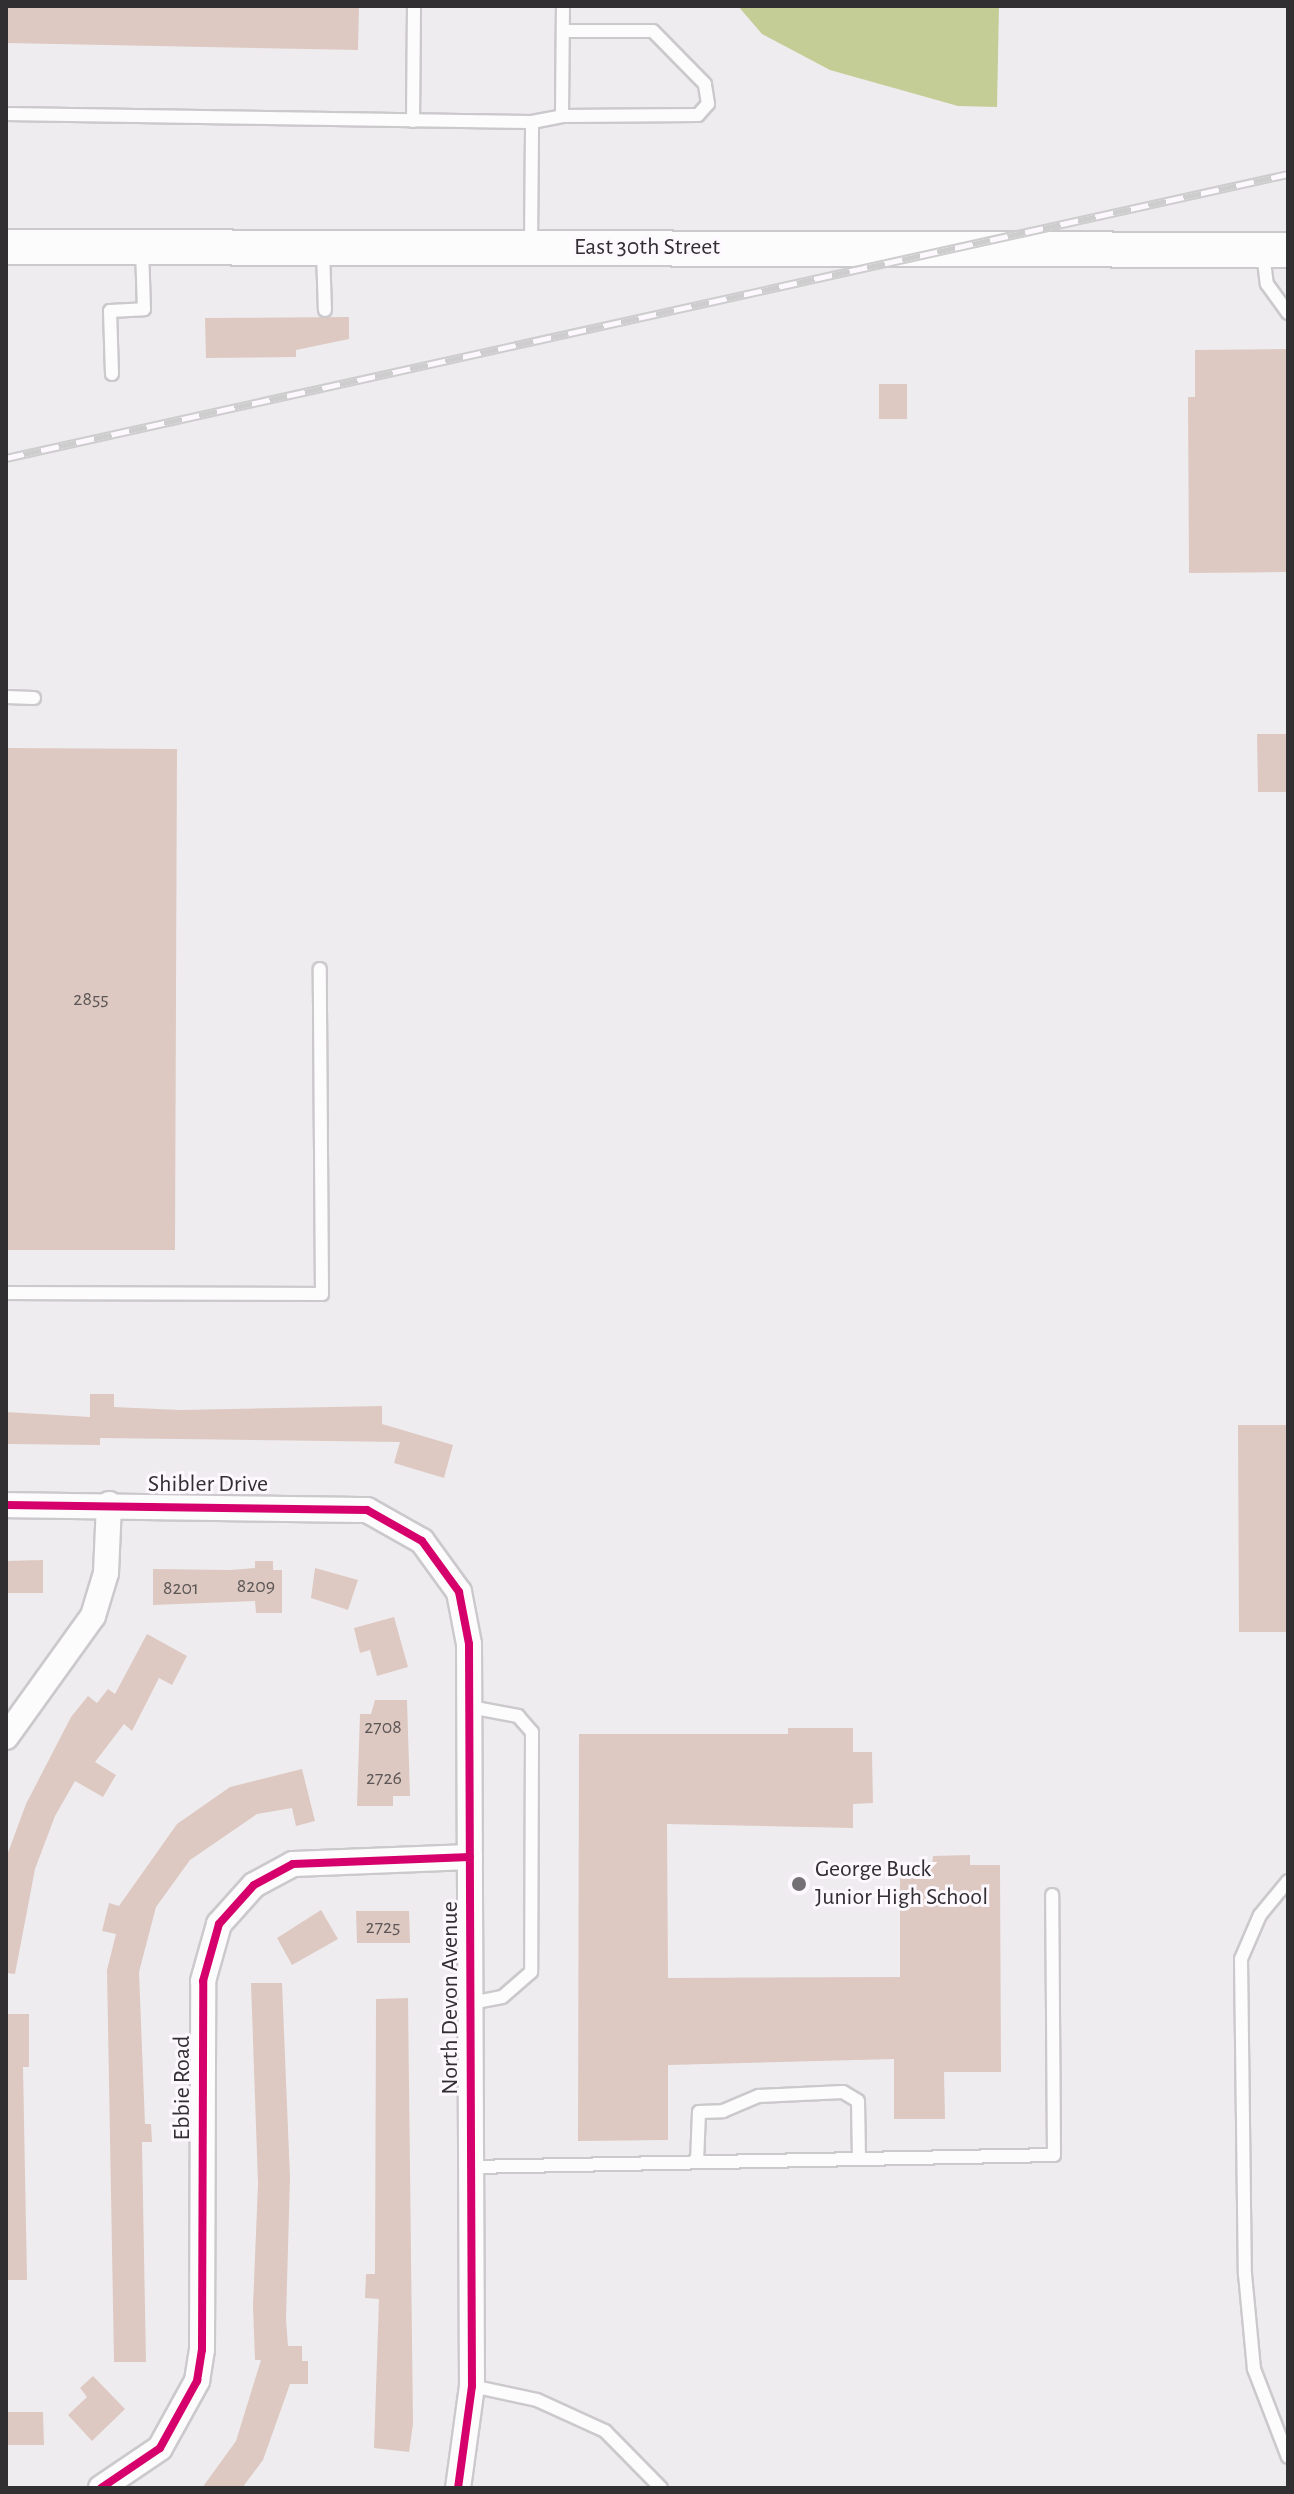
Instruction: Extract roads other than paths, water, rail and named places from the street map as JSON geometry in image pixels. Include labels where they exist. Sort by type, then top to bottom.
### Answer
[{"type":"main road","name":"East 30th Street","points":[[6,247],[1275,250]]},
{"type":"street","points":[[6,1737],[93,1616],[106,1573],[109,1504]]},
{"type":"street","name":"Shibler Drive","points":[[6,1505],[346,1506],[405,1528]]},
{"type":"street","name":"North Devon Avenue","points":[[405,1528],[437,1555],[459,1592],[469,1634],[472,2386],[458,2488]]},
{"type":"street","name":"Ebbie Road","points":[[101,2488],[153,2456],[180,2422],[197,2381],[203,1981],[219,1924],[254,1885],[293,1864],[470,1857]]},
{"type":"lane","points":[[413,121],[414,6]]},
{"type":"lane","points":[[562,116],[563,6]]},
{"type":"lane","points":[[6,114],[532,122],[562,116],[698,115],[708,104],[705,84],[653,31],[563,31]]},
{"type":"lane","points":[[531,248],[532,122]]},
{"type":"lane","points":[[112,374],[110,311],[144,309],[142,247]]},
{"type":"lane","points":[[323,248],[325,310]]},
{"type":"lane","points":[[1275,250],[1267,284],[1288,313]]},
{"type":"lane","points":[[6,697],[34,698]]},
{"type":"lane","points":[[6,1293],[322,1294],[320,969]]},
{"type":"lane","points":[[470,1707],[518,1716],[532,1732],[531,1972],[502,1997],[471,2003]]},
{"type":"lane","points":[[1288,1881],[1260,1915],[1241,1959],[1245,2274],[1254,2369],[1288,2457]]},
{"type":"lane","points":[[472,2167],[1054,2155],[1052,1895]]},
{"type":"lane","points":[[697,2162],[699,2112],[723,2111],[759,2096],[843,2092],[858,2101],[859,2159]]},
{"type":"lane","points":[[472,2386],[537,2400],[605,2431],[661,2488]]},
{"type":"railway","points":[[6,458],[1288,174]]},
{"type":"place","name":"George Buck Junior High School","points":[[799,1884]]}]
